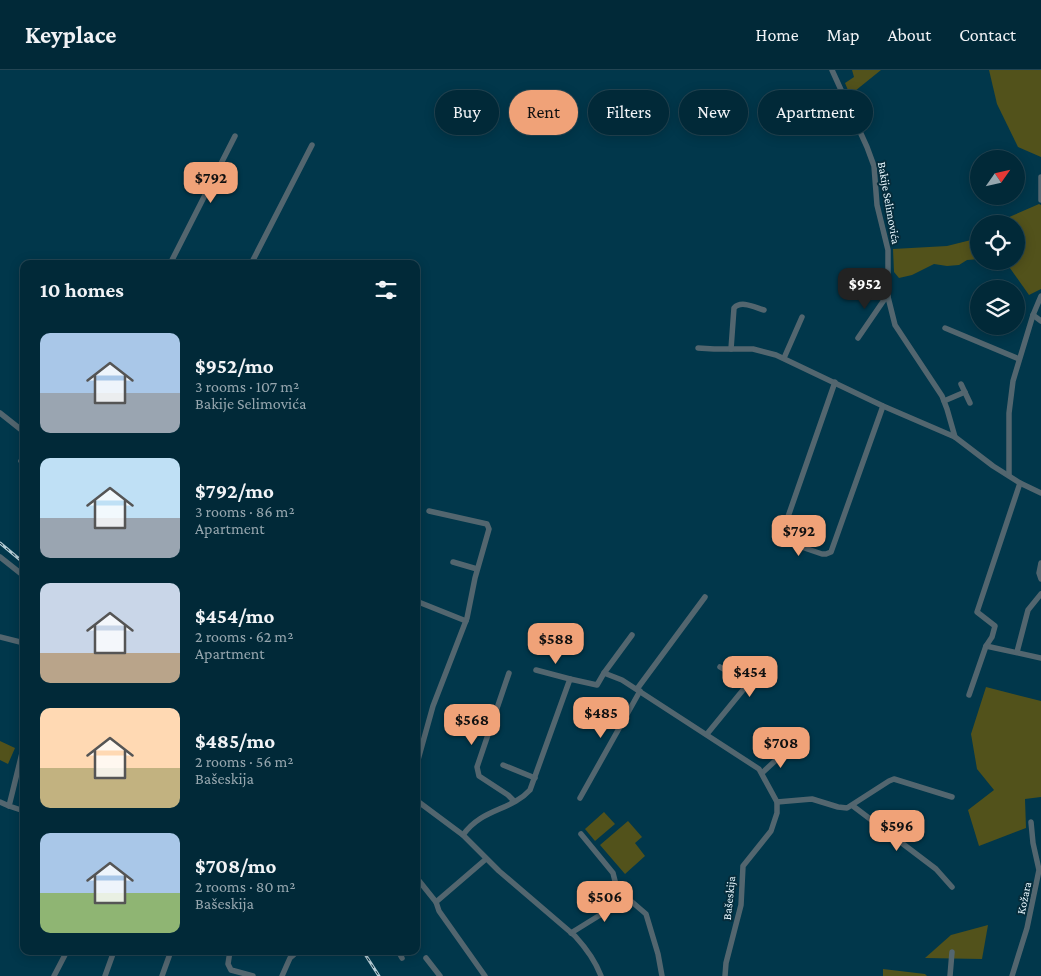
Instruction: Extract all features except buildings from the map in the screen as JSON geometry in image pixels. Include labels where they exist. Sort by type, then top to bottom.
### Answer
[{"type":"street","name":"Bakije Selimovića","points":[[832,70],[874,166],[878,205],[888,250],[888,296],[895,325],[944,401],[954,437]]},
{"type":"street","points":[[172,260],[235,136]]},
{"type":"street","points":[[253,260],[312,145]]},
{"type":"street","points":[[1041,177],[1041,200]]},
{"type":"street","points":[[858,338],[888,296]]},
{"type":"street","points":[[1009,475],[1011,396],[1019,359],[1041,296]]},
{"type":"street","points":[[731,349],[734,308],[737,305],[744,304],[764,310]]},
{"type":"street","points":[[1033,315],[1041,321]]},
{"type":"street","points":[[784,358],[802,317]]},
{"type":"street","points":[[945,328],[1019,359]]},
{"type":"street","points":[[698,348],[753,349],[784,358],[883,406],[954,437],[1020,483],[1041,493]]},
{"type":"street","points":[[835,382],[783,531],[785,539],[790,543],[822,554],[831,552],[883,406]]},
{"type":"street","points":[[961,384],[970,403]]},
{"type":"street","points":[[944,401],[965,392]]},
{"type":"street","points":[[0,413],[20,429]]},
{"type":"street","points":[[969,696],[995,626],[977,612],[1020,483]]},
{"type":"street","points":[[420,753],[433,706],[466,621],[477,569],[489,528],[488,525],[429,511]]},
{"type":"street","points":[[0,557],[20,573]]},
{"type":"street","points":[[452,562],[477,569]]},
{"type":"street","points":[[1041,563],[1039,572],[1041,579]]},
{"type":"street","points":[[1017,652],[1028,610],[1041,594]]},
{"type":"street","points":[[580,798],[639,690],[705,597]]},
{"type":"street","points":[[420,603],[466,621]]},
{"type":"street","points":[[536,670],[597,685],[632,635]]},
{"type":"street","points":[[0,636],[20,642]]},
{"type":"street","points":[[986,646],[1041,658]]},
{"type":"street","points":[[707,734],[743,690],[744,684],[720,667]]},
{"type":"street","points":[[508,673],[477,767],[480,776],[514,801]]},
{"type":"street","points":[[604,673],[639,690],[759,769],[777,802],[812,799],[838,808],[847,808],[894,779],[952,797]]},
{"type":"street","points":[[463,835],[475,820],[527,793],[535,778],[570,679]]},
{"type":"street","points":[[762,773],[788,748],[798,750]]},
{"type":"street","points":[[9,806],[20,761]]},
{"type":"street","points":[[503,765],[535,778]]},
{"type":"street","points":[[0,802],[20,810]]},
{"type":"street","name":"Bašeskija","points":[[725,976],[726,962],[741,905],[744,866],[771,831],[777,814],[777,802]]},
{"type":"street","points":[[420,803],[463,835],[486,859],[571,933],[586,948],[600,976]]},
{"type":"street","points":[[853,806],[936,869],[952,887]]},
{"type":"street","name":"Kožara","points":[[1012,976],[1027,928],[1039,870],[1031,822]]},
{"type":"street","points":[[580,834],[613,873],[615,885],[625,897],[646,914],[658,954],[662,976]]},
{"type":"street","points":[[436,902],[486,859]]},
{"type":"street","points":[[420,882],[436,902],[439,911],[485,976]]},
{"type":"street","points":[[571,933],[621,902],[625,897]]},
{"type":"street","points":[[950,976],[952,952]]},
{"type":"street","points":[[54,976],[65,955]]},
{"type":"street","points":[[105,976],[113,955]]},
{"type":"street","points":[[162,976],[170,955]]},
{"type":"street","points":[[229,955],[228,964],[231,970],[253,976]]},
{"type":"street","points":[[282,976],[290,958],[293,955]]},
{"type":"street","points":[[426,958],[440,976]]},
{"type":"shaded area","points":[[852,70],[881,70],[856,90],[848,90],[845,83],[854,77]]},
{"type":"shaded area","points":[[989,70],[1041,70],[1041,157],[1018,147],[997,104]]},
{"type":"shaded area","points":[[1039,204],[1041,205],[1041,289],[1029,295],[1025,289],[1025,280],[1018,280],[1011,270],[1025,270],[1025,215],[1014,215]]},
{"type":"shaded area","points":[[970,240],[970,260],[959,265],[934,264],[912,275],[899,278],[894,272],[893,249],[947,246]]},
{"type":"shaded area","points":[[986,687],[1041,701],[1041,797],[1025,799],[1026,828],[979,846],[968,810],[994,790],[977,769],[971,734]]},
{"type":"shaded area","points":[[0,741],[15,748],[8,764],[0,760]]},
{"type":"shaded area","points":[[604,812],[615,824],[595,841],[585,829]]},
{"type":"shaded area","points":[[628,821],[642,837],[635,843],[645,856],[625,874],[600,845]]},
{"type":"shaded area","points":[[988,925],[982,959],[925,958],[951,935]]},
{"type":"shaded area","points":[[883,969],[925,974],[927,976],[883,976]]},
{"type":"railway","points":[[0,543],[20,560]]},
{"type":"railway","points":[[366,955],[379,976]]}]
